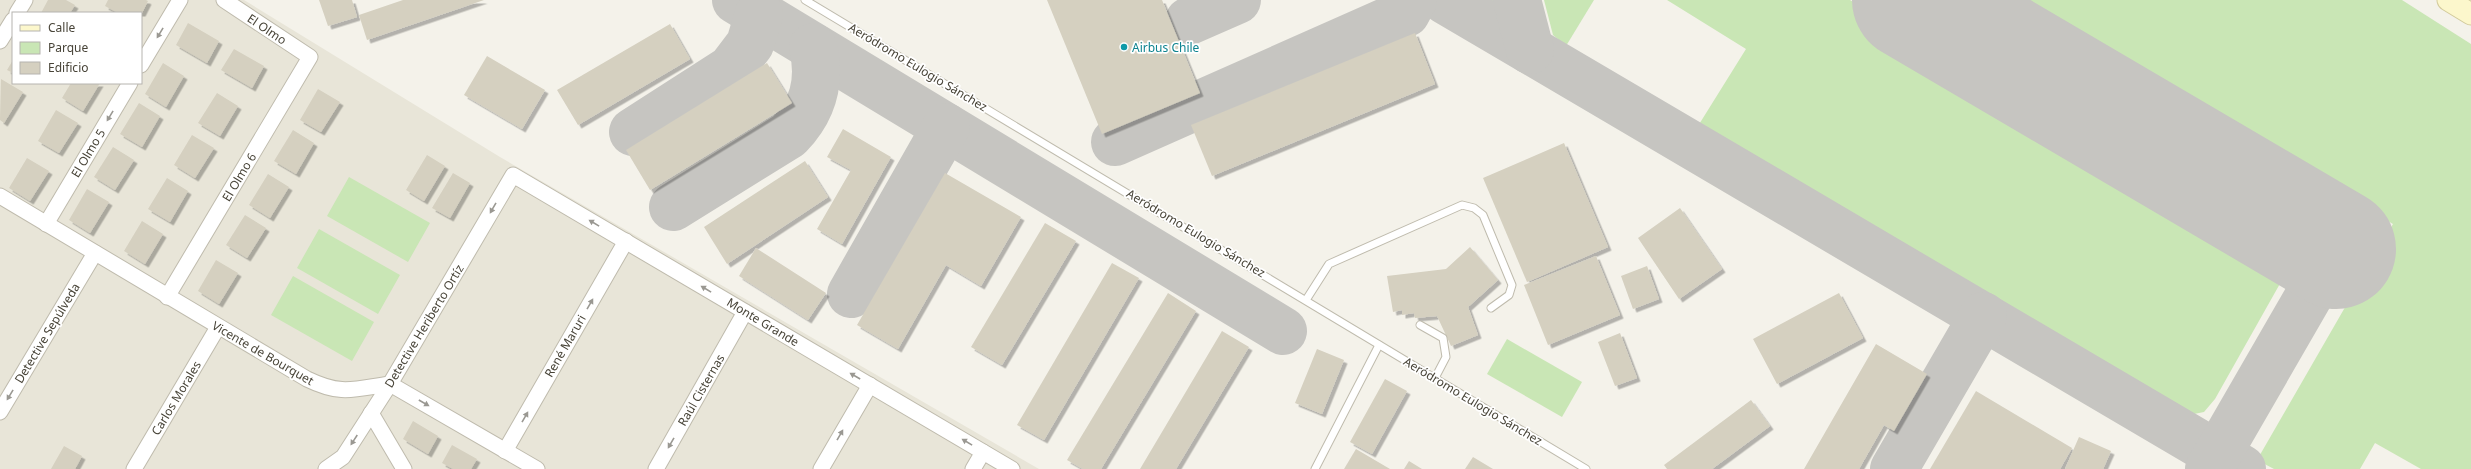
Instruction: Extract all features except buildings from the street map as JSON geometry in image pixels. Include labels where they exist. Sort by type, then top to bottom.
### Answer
[{"type":"main road","points":[[2448,0],[2471,14]]},
{"type":"street","points":[[18,12],[25,0]]},
{"type":"street","points":[[142,63],[180,0]]},
{"type":"street","name":"El Olmo","points":[[224,0],[310,57]]},
{"type":"street","points":[[0,42],[12,22]]},
{"type":"street","name":"El Olmo 6","points":[[167,296],[310,57]]},
{"type":"street","name":"El Olmo 5","points":[[46,224],[129,84]]},
{"type":"street","name":"Monte Grande","points":[[513,175],[1012,469]]},
{"type":"street","name":"Detective Heriberto Ortíz","points":[[326,469],[343,457],[390,384],[513,175]]},
{"type":"street","name":"Vicente de Bourquet","points":[[0,196],[218,327],[328,389],[350,391],[390,384]]},
{"type":"street","name":"René Maruri","points":[[505,451],[626,241]]},
{"type":"street","name":"Detective Sepúlveda","points":[[0,412],[95,253]]},
{"type":"street","name":"Raúl Cisternas","points":[[656,469],[745,312]]},
{"type":"street","name":"Carlos Morales","points":[[134,469],[218,327]]},
{"type":"street","points":[[390,384],[537,469]]},
{"type":"street","points":[[821,469],[870,385]]},
{"type":"street","points":[[371,413],[404,469]]},
{"type":"street","points":[[973,469],[983,452]]},
{"type":"lane","name":"Aeródromo Eulogio Sánchez","points":[[805,0],[1586,469]]},
{"type":"lane","points":[[1306,300],[1329,264],[1462,205],[1474,208],[1483,215],[1512,285],[1509,295],[1491,308]]},
{"type":"lane","points":[[1420,325],[1442,338],[1446,357],[1435,378]]},
{"type":"lane","points":[[1315,469],[1379,345]]},
{"type":"shaded area","points":[[0,0],[244,0],[500,157],[1039,469],[0,469]]},
{"type":"green space","points":[[1479,0],[1506,0],[1494,9]]},
{"type":"green space","points":[[1544,0],[1594,0],[1566,46],[1553,35]]},
{"type":"green space","points":[[1667,0],[1850,0],[2281,254],[2286,273],[2215,399],[2204,412],[2189,415],[1698,126],[1746,49]]},
{"type":"green space","points":[[2009,0],[2402,0],[2471,44],[2471,469],[2421,469],[2375,443],[2360,469],[2274,469],[2257,460],[2393,224]]},
{"type":"green space","points":[[349,177],[430,223],[408,262],[327,216]]},
{"type":"green space","points":[[319,229],[400,275],[378,314],[297,268]]},
{"type":"green space","points":[[293,276],[374,322],[352,361],[271,315]]},
{"type":"green space","points":[[1507,339],[1582,382],[1562,417],[1487,374]]},
{"type":"taxiway","points":[[736,0],[1283,331]]},
{"type":"taxiway","points":[[1189,21],[1237,0]]},
{"type":"taxiway","points":[[1115,142],[1406,13],[1413,0]]},
{"type":"taxiway","points":[[1445,0],[2242,469]]},
{"type":"taxiway","points":[[1517,0],[1530,50]]},
{"type":"taxiway","points":[[633,132],[731,69],[750,44],[759,14]]},
{"type":"taxiway","points":[[673,207],[789,135],[804,115],[813,94],[816,72],[813,47]]},
{"type":"taxiway","points":[[851,294],[946,127]]},
{"type":"taxiway","points":[[2209,469],[2336,249]]},
{"type":"taxiway","points":[[1894,469],[1983,316]]},
{"type":"runway","points":[[1912,0],[2336,249]]},
{"type":"place","name":"Airbus Chile","points":[[1124,47]]}]
